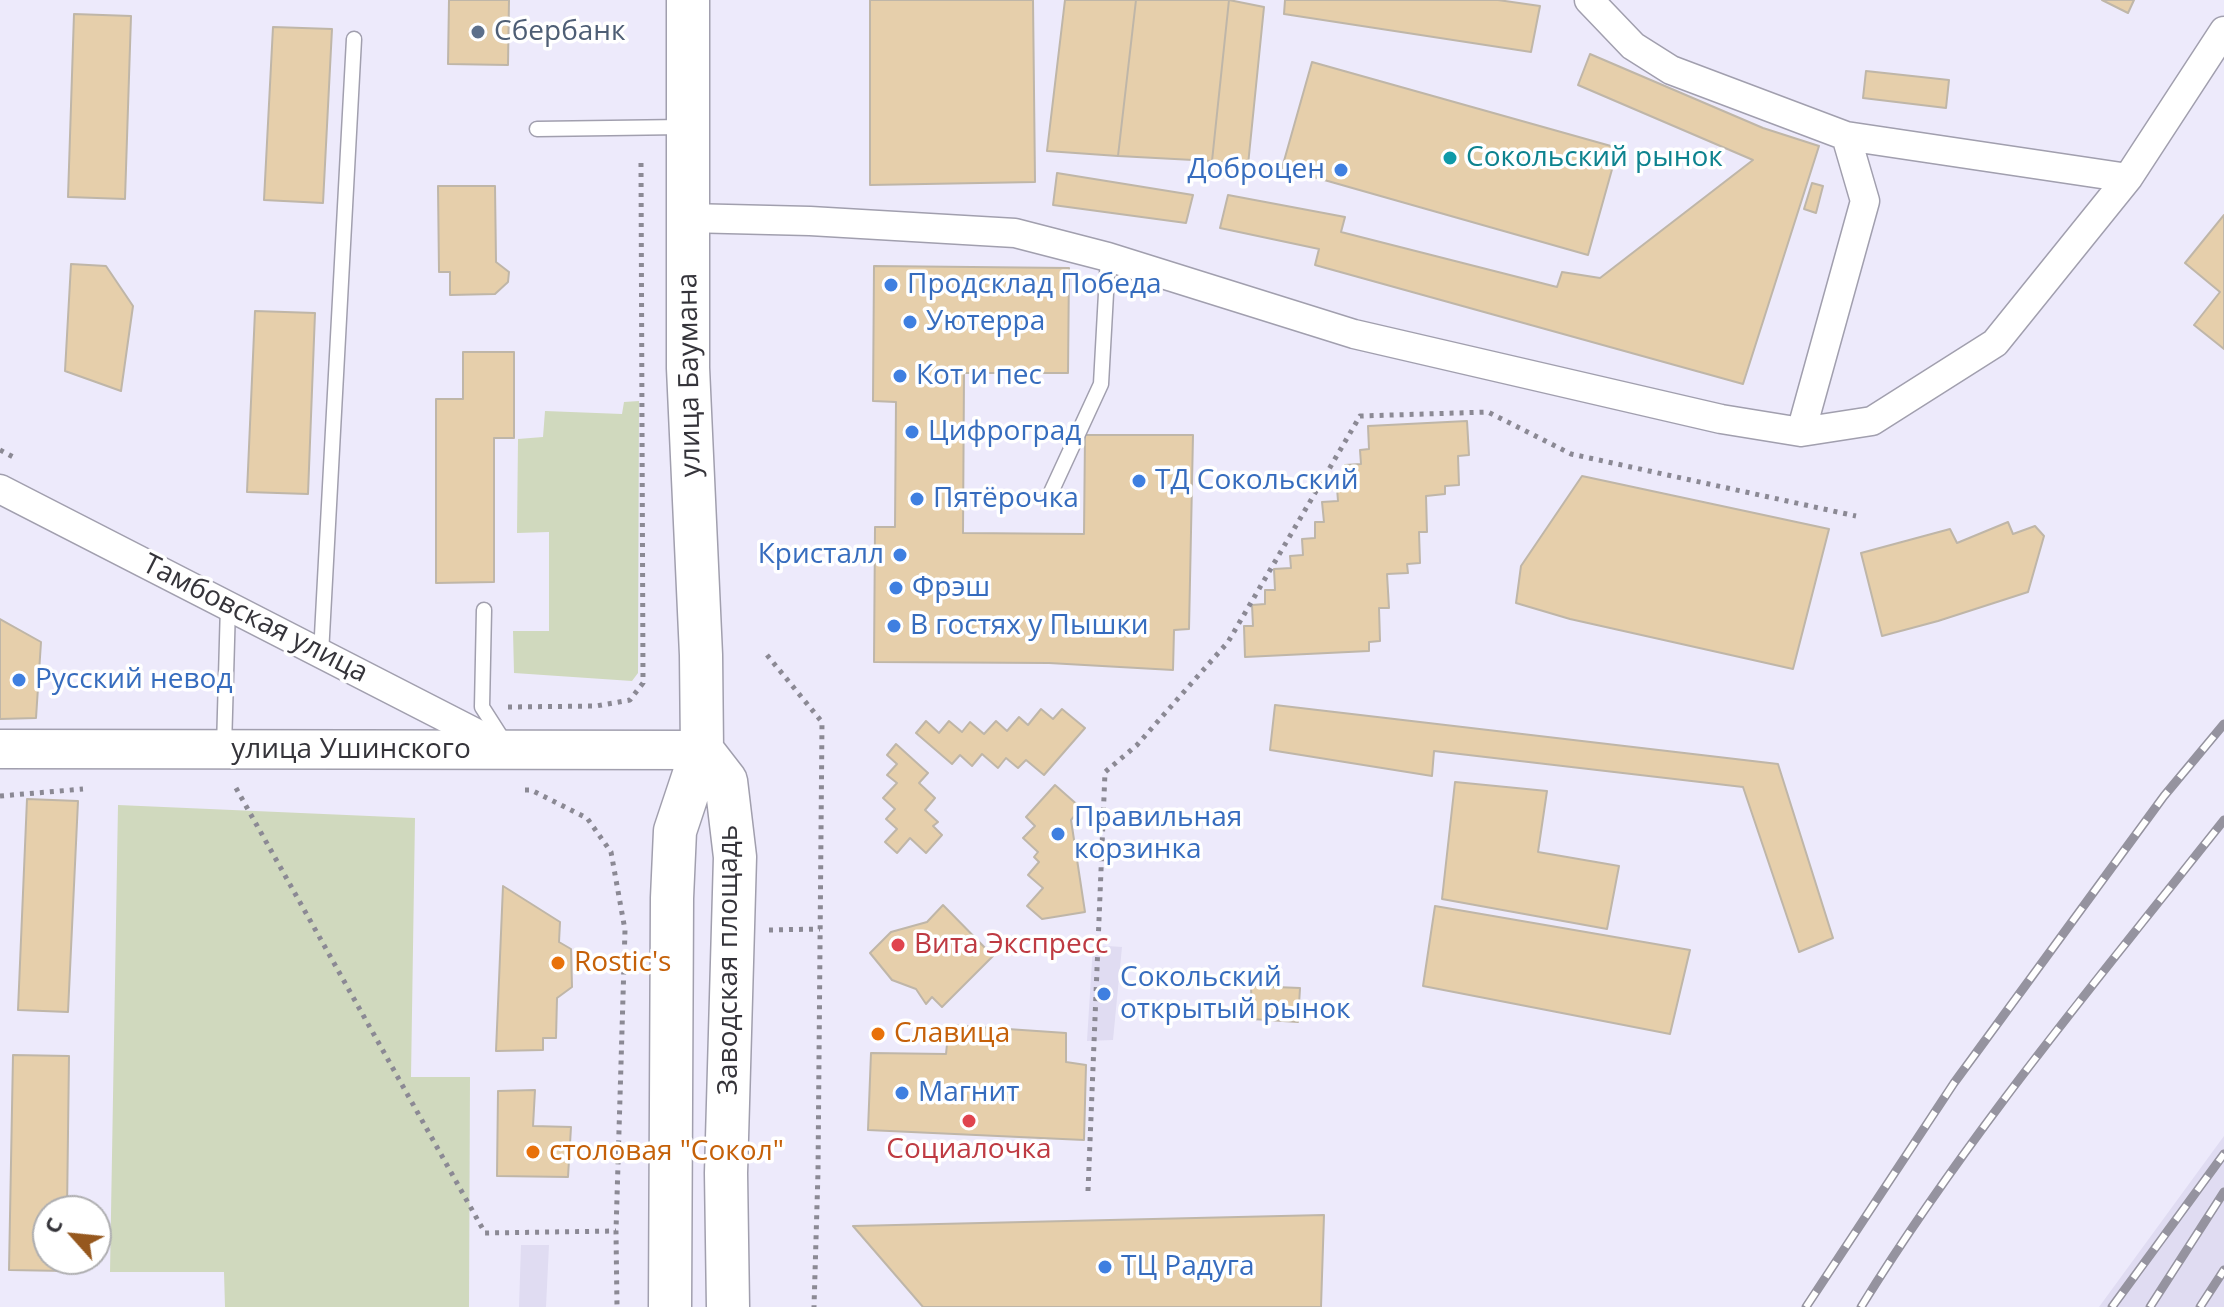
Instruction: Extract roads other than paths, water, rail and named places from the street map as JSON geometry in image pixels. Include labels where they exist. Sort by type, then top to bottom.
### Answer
[{"type":"main road","name":"улица Баумана","points":[[688,0],[688,368],[701,655],[702,750]]},
{"type":"main road","name":"Заводская площадь","points":[[670,1307],[675,831],[702,750]]},
{"type":"main road","name":"Заводская площадь","points":[[702,750],[726,781],[735,857],[726,1173],[728,1307]]},
{"type":"street","points":[[1589,0],[1633,46],[1671,70],[1846,136],[2128,178]]},
{"type":"street","points":[[687,218],[810,221],[1015,233],[1108,257],[1354,334],[1721,419],[1801,432],[1872,421],[1995,343],[2128,178],[2224,31]]},
{"type":"street","points":[[1801,432],[1865,201],[1846,136]]},
{"type":"street","name":"Тамбовская улица","points":[[0,489],[510,750]]},
{"type":"street","name":"улица Ушинского","points":[[0,749],[702,750]]},
{"type":"lane","points":[[321,654],[354,39]]},
{"type":"lane","points":[[537,129],[688,127]]},
{"type":"lane","points":[[1047,501],[1101,384],[1108,257]]},
{"type":"lane","points":[[224,749],[228,605]]},
{"type":"lane","points":[[484,610],[482,707],[510,750]]},
{"type":"railway","points":[[1806,1307],[1954,1083],[2164,796],[2224,724]]},
{"type":"railway","points":[[1861,1307],[1945,1180],[1990,1119],[2224,820]]},
{"type":"railway","points":[[2112,1307],[2224,1154]]},
{"type":"railway","points":[[2150,1307],[2224,1192]]},
{"type":"railway","points":[[2200,1307],[2224,1270]]},
{"type":"place","name":"Сбербанк","points":[[478,32]]},
{"type":"place","name":"Сокольский рынок","points":[[1450,158]]},
{"type":"place","name":"Доброцен","points":[[1341,170]]},
{"type":"place","name":"Продсклад Победа","points":[[891,285]]},
{"type":"place","name":"Уютерра","points":[[910,322]]},
{"type":"place","name":"Кот и пес","points":[[900,376]]},
{"type":"place","name":"Цифроград","points":[[912,432]]},
{"type":"place","name":"ТД Сокольский","points":[[1139,481]]},
{"type":"place","name":"Пятёрочка","points":[[917,499]]},
{"type":"place","name":"Кристалл","points":[[900,555]]},
{"type":"place","name":"Фрэш","points":[[896,588]]},
{"type":"place","name":"В гостях у Пышки","points":[[894,626]]},
{"type":"place","name":"Русский невод","points":[[19,680]]},
{"type":"place","name":"Правильная корзинка","points":[[1058,834]]},
{"type":"place","name":"Вита Экспресс","points":[[898,945]]},
{"type":"place","name":"Rostic's","points":[[558,963]]},
{"type":"place","name":"Сокольский открытый рынок","points":[[1104,994]]},
{"type":"place","name":"Славица","points":[[878,1034]]},
{"type":"place","name":"Магнит","points":[[902,1093]]},
{"type":"place","name":"Социалочка","points":[[969,1121]]},
{"type":"place","name":"столовая \"Сокол\"","points":[[533,1152]]},
{"type":"place","name":"ТЦ Радуга","points":[[1105,1267]]}]
